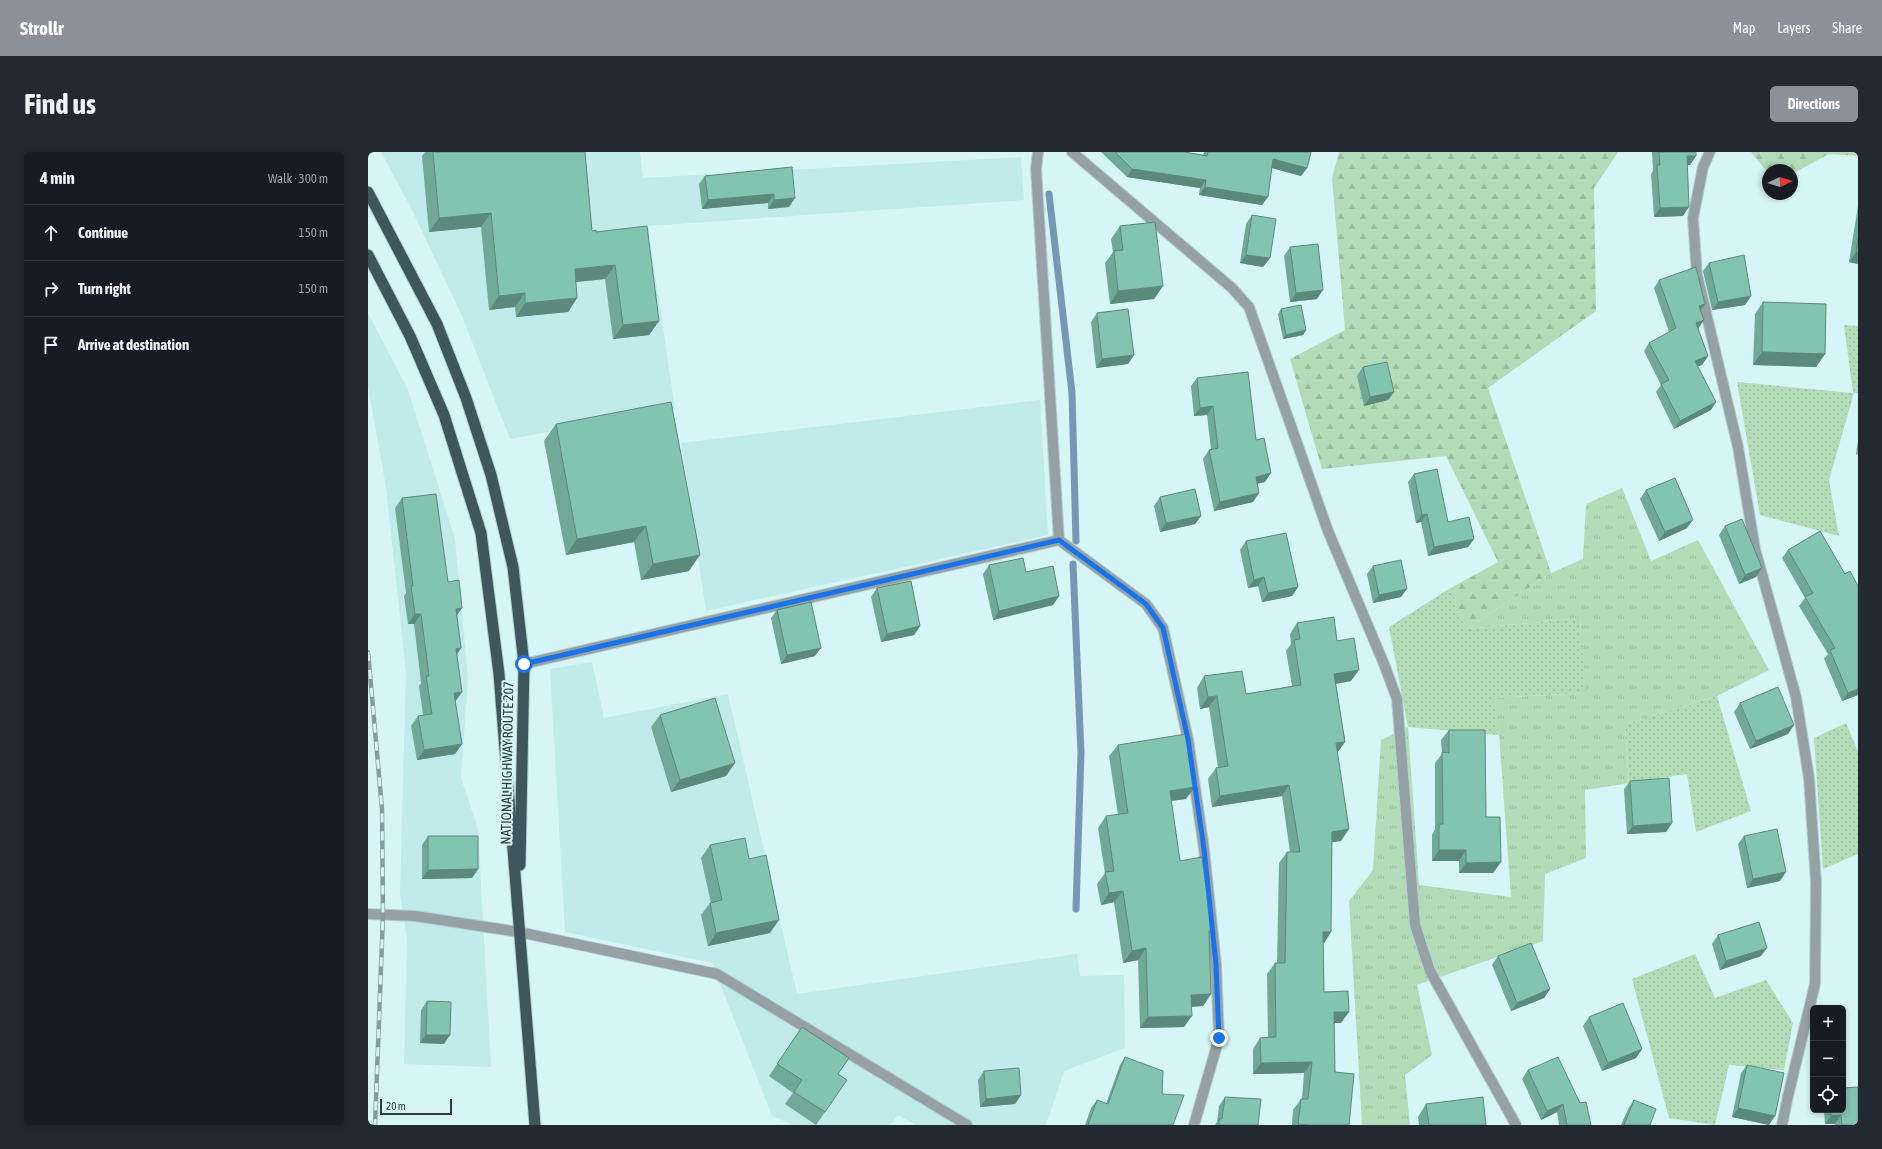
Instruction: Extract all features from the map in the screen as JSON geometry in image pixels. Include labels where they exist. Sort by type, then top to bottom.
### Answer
[{"type":"highway","name":"NATIONAL HIGHWAY ROUTE 207","points":[[368,192],[437,324],[466,398],[491,475],[513,567],[524,664],[519,932]]},
{"type":"highway","name":"NATIONAL HIGHWAY ROUTE 207","points":[[368,255],[410,336],[444,415],[482,533],[499,674],[535,1125]]},
{"type":"street","points":[[1038,152],[1036,169],[1059,540]]},
{"type":"street","points":[[1072,152],[1232,288],[1249,307],[1328,531],[1384,664],[1397,699],[1415,925],[1430,971],[1516,1125]]},
{"type":"street","points":[[1710,152],[1703,167],[1693,218],[1697,275],[1738,446],[1755,549],[1796,696],[1810,778],[1816,883],[1816,984],[1782,1125]]},
{"type":"street","points":[[524,664],[1059,540],[1146,604],[1163,628],[1188,739],[1204,849],[1216,964],[1219,1038],[1194,1125]]},
{"type":"street","points":[[368,914],[415,916],[519,932],[717,974],[967,1125]]},
{"type":"shaded area","points":[[381,152],[640,152],[643,178],[1021,157],[1024,200],[648,226],[675,409],[510,439],[462,316],[411,208]]},
{"type":"shaded area","points":[[368,313],[408,390],[455,539],[468,678],[461,778],[478,829],[491,1067],[404,1064],[407,940],[400,893],[406,673],[386,487],[368,387]]},
{"type":"shaded area","points":[[1040,400],[1048,535],[706,611],[681,443]]},
{"type":"shaded area","points":[[592,662],[604,718],[728,694],[797,994],[1077,954],[1080,976],[1124,975],[1125,1048],[1064,1071],[1046,1125],[916,1125],[898,1115],[890,1125],[794,1125],[772,1116],[712,963],[565,932],[550,669]]},
{"type":"green space","points":[[1339,152],[1618,152],[1594,188],[1596,311],[1488,388],[1551,573],[1467,629],[1449,589],[1498,562],[1446,456],[1322,469],[1290,359],[1345,330],[1332,178]]},
{"type":"green space","points":[[1751,152],[1858,152],[1858,156],[1829,154],[1798,171],[1798,164],[1762,164],[1762,166]]},
{"type":"green space","points":[[1844,325],[1858,326],[1858,393],[1854,393],[1829,480],[1839,536],[1760,515],[1737,382],[1853,393]]},
{"type":"green space","points":[[1622,488],[1651,561],[1698,540],[1769,670],[1717,696],[1625,724],[1629,783],[1585,790],[1586,858],[1545,874],[1543,941],[1417,985],[1432,1055],[1405,1075],[1410,1125],[1362,1125],[1349,901],[1373,870],[1381,740],[1408,727],[1419,885],[1511,897],[1499,735],[1492,698],[1585,693],[1580,618],[1467,629],[1551,573],[1583,559],[1586,504]]},
{"type":"green space","points":[[1449,589],[1467,629],[1580,618],[1586,693],[1493,698],[1499,735],[1408,727],[1389,627]]},
{"type":"green space","points":[[1717,696],[1751,811],[1696,832],[1687,774],[1629,783],[1625,724]]},
{"type":"green space","points":[[1846,723],[1858,751],[1858,854],[1823,869],[1814,738]]},
{"type":"green space","points":[[1695,954],[1715,998],[1766,980],[1793,1023],[1784,1070],[1729,1065],[1715,1125],[1669,1118],[1632,979]]},
{"type":"building","points":[[433,152],[585,152],[592,231],[596,230],[596,232],[647,226],[659,321],[623,325],[615,265],[575,269],[577,298],[525,303],[525,293],[499,296],[491,213],[439,218]]},
{"type":"building","points":[[1115,152],[1185,152],[1207,156],[1208,152],[1311,152],[1307,168],[1273,159],[1268,197],[1205,187],[1206,180],[1132,169]]},
{"type":"building","points":[[1659,152],[1696,152],[1696,156],[1687,156],[1689,207],[1660,208],[1657,165],[1660,165]]},
{"type":"building","points":[[792,167],[795,198],[774,200],[774,194],[708,200],[705,176]]},
{"type":"building","points":[[1252,215],[1276,219],[1270,258],[1246,255]]},
{"type":"building","points":[[1155,222],[1163,286],[1118,291],[1114,251],[1123,250],[1120,226]]},
{"type":"building","points":[[1858,239],[1858,252],[1856,252]]},
{"type":"building","points":[[1318,244],[1323,290],[1296,293],[1290,247]]},
{"type":"building","points":[[1744,255],[1751,296],[1718,302],[1709,263]]},
{"type":"building","points":[[1696,267],[1705,304],[1699,306],[1704,320],[1696,323],[1708,356],[1695,361],[1716,402],[1680,421],[1661,384],[1669,380],[1649,343],[1676,328],[1659,280]]},
{"type":"building","points":[[1763,302],[1826,304],[1825,354],[1762,352]]},
{"type":"building","points":[[1301,305],[1306,330],[1286,335],[1281,309]]},
{"type":"building","points":[[1128,309],[1134,355],[1102,359],[1097,313]]},
{"type":"building","points":[[1387,362],[1394,392],[1370,397],[1363,367]]},
{"type":"building","points":[[1248,372],[1256,440],[1264,438],[1271,473],[1256,477],[1259,493],[1220,502],[1209,450],[1218,448],[1213,406],[1200,408],[1197,378]]},
{"type":"building","points":[[671,402],[700,555],[653,564],[646,526],[577,539],[556,424]]},
{"type":"building","points":[[1437,469],[1448,522],[1469,517],[1474,539],[1434,547],[1427,514],[1422,515],[1414,474]]},
{"type":"building","points":[[1675,478],[1693,520],[1665,532],[1646,490]]},
{"type":"building","points":[[1195,489],[1201,516],[1166,523],[1160,497]]},
{"type":"building","points":[[436,494],[448,582],[459,580],[462,608],[456,609],[461,648],[456,649],[462,692],[454,693],[462,744],[424,750],[418,716],[432,714],[426,676],[429,676],[421,614],[415,614],[402,498]]},
{"type":"building","points":[[1742,519],[1762,568],[1745,575],[1725,526]]},
{"type":"building","points":[[1820,531],[1845,574],[1850,571],[1858,586],[1858,689],[1848,693],[1830,650],[1835,648],[1805,597],[1813,593],[1788,550]]},
{"type":"building","points":[[1286,533],[1298,587],[1268,593],[1264,577],[1254,580],[1246,541]]},
{"type":"building","points":[[1023,558],[1026,572],[1053,566],[1059,596],[999,611],[989,565]]},
{"type":"building","points":[[1401,560],[1407,589],[1379,595],[1373,566]]},
{"type":"building","points":[[911,581],[920,626],[887,634],[877,588]]},
{"type":"building","points":[[811,602],[821,648],[787,655],[777,610]]},
{"type":"building","points":[[1334,617],[1337,641],[1354,638],[1359,670],[1334,674],[1345,742],[1336,743],[1349,829],[1332,832],[1331,932],[1323,932],[1324,992],[1348,991],[1349,1012],[1334,1012],[1335,1072],[1354,1074],[1349,1125],[1309,1125],[1298,1124],[1301,1099],[1308,1099],[1312,1062],[1261,1063],[1260,1038],[1276,1037],[1275,963],[1285,963],[1287,852],[1300,852],[1289,785],[1220,796],[1216,768],[1228,766],[1217,696],[1208,697],[1204,676],[1242,671],[1246,694],[1301,685],[1294,640],[1300,639],[1297,623]]},
{"type":"building","points":[[1778,687],[1794,725],[1756,741],[1740,703]]},
{"type":"building","points":[[715,698],[735,763],[680,780],[660,715]]},
{"type":"building","points":[[1449,730],[1485,730],[1486,817],[1500,817],[1501,862],[1466,863],[1466,850],[1439,850],[1439,824],[1443,824],[1442,752],[1449,753]]},
{"type":"building","points":[[1186,734],[1195,787],[1170,791],[1180,861],[1202,857],[1212,930],[1209,931],[1211,994],[1191,995],[1192,1016],[1148,1017],[1146,948],[1132,951],[1123,891],[1109,893],[1105,872],[1114,871],[1106,816],[1128,813],[1118,745]]},
{"type":"building","points":[[1669,778],[1672,823],[1633,826],[1630,781]]},
{"type":"building","points":[[1777,829],[1786,872],[1753,879],[1744,836]]},
{"type":"building","points":[[428,836],[478,836],[478,869],[428,870]]},
{"type":"building","points":[[745,838],[749,859],[766,855],[779,920],[716,933],[710,903],[722,900],[710,845]]},
{"type":"building","points":[[1759,922],[1767,948],[1726,961],[1718,935]]},
{"type":"building","points":[[1531,943],[1550,989],[1517,1003],[1498,956]]},
{"type":"building","points":[[427,1001],[451,1002],[450,1035],[426,1035]]},
{"type":"building","points":[[1623,1003],[1642,1049],[1608,1063],[1589,1017]]},
{"type":"building","points":[[802,1027],[849,1058],[838,1074],[847,1080],[825,1112],[794,1092],[802,1080],[777,1064]]},
{"type":"building","points":[[1125,1057],[1163,1071],[1162,1094],[1184,1095],[1173,1125],[1088,1125],[1097,1100],[1108,1104]]},
{"type":"building","points":[[1558,1057],[1580,1103],[1586,1102],[1591,1125],[1567,1125],[1563,1104],[1547,1111],[1528,1070]]},
{"type":"building","points":[[1747,1065],[1784,1073],[1775,1116],[1738,1108]]},
{"type":"building","points":[[1019,1068],[1021,1095],[986,1099],[984,1071]]},
{"type":"building","points":[[1858,1087],[1858,1125],[1842,1125],[1841,1115],[1831,1116],[1830,1113],[1846,1113],[1846,1088]]},
{"type":"building","points":[[1225,1097],[1261,1099],[1258,1125],[1219,1125],[1219,1119],[1222,1119]]},
{"type":"building","points":[[1483,1097],[1486,1125],[1429,1125],[1426,1104]]},
{"type":"building","points":[[1634,1100],[1656,1109],[1650,1125],[1624,1125]]},
{"type":"waterway","points":[[1049,194],[1072,393],[1076,541]]},
{"type":"waterway","points":[[1073,564],[1081,753],[1076,909]]},
{"type":"railway","points":[[368,652],[382,809],[383,915],[375,1125]]},
{"type":"route","points":[[524,664],[1059,540],[1146,604],[1163,628],[1188,739],[1204,849],[1216,964],[1219,1038]]}]
